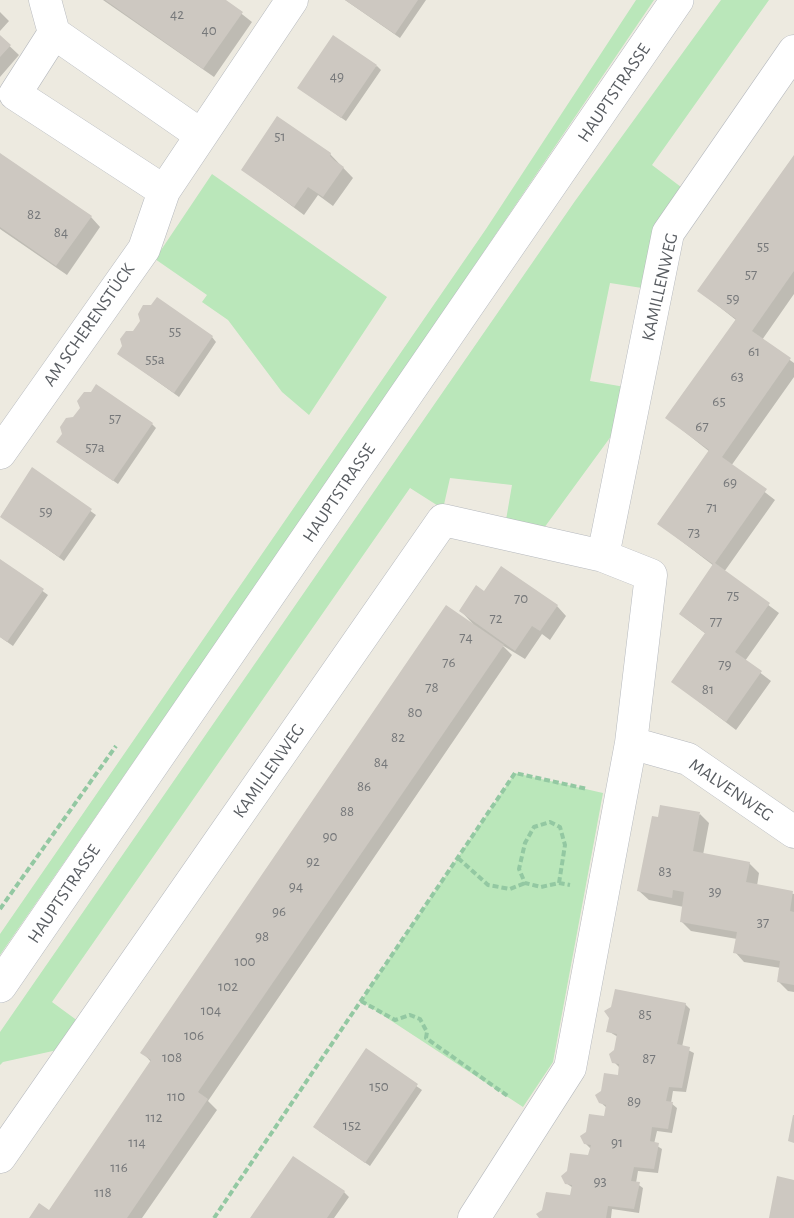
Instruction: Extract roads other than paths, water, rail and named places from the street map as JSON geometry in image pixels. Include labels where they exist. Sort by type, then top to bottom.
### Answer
[{"type":"main road","name":"HAUPTSTRASSE","points":[[0,987],[677,0]]},
{"type":"street","points":[[45,0],[54,33],[201,135]]},
{"type":"street","name":"AM SCHERENSTÜCK","points":[[0,453],[144,249],[164,191],[292,0]]},
{"type":"street","points":[[54,33],[15,94],[164,191]]},
{"type":"street","name":"KAMILLENWEG","points":[[603,556],[668,233],[794,51]]},
{"type":"street","name":"KAMILLENWEG","points":[[0,1157],[443,520],[603,556],[651,575],[631,743],[570,1068],[474,1218]]},
{"type":"street","name":"MALVENWEG","points":[[631,743],[688,759],[794,832]]}]
